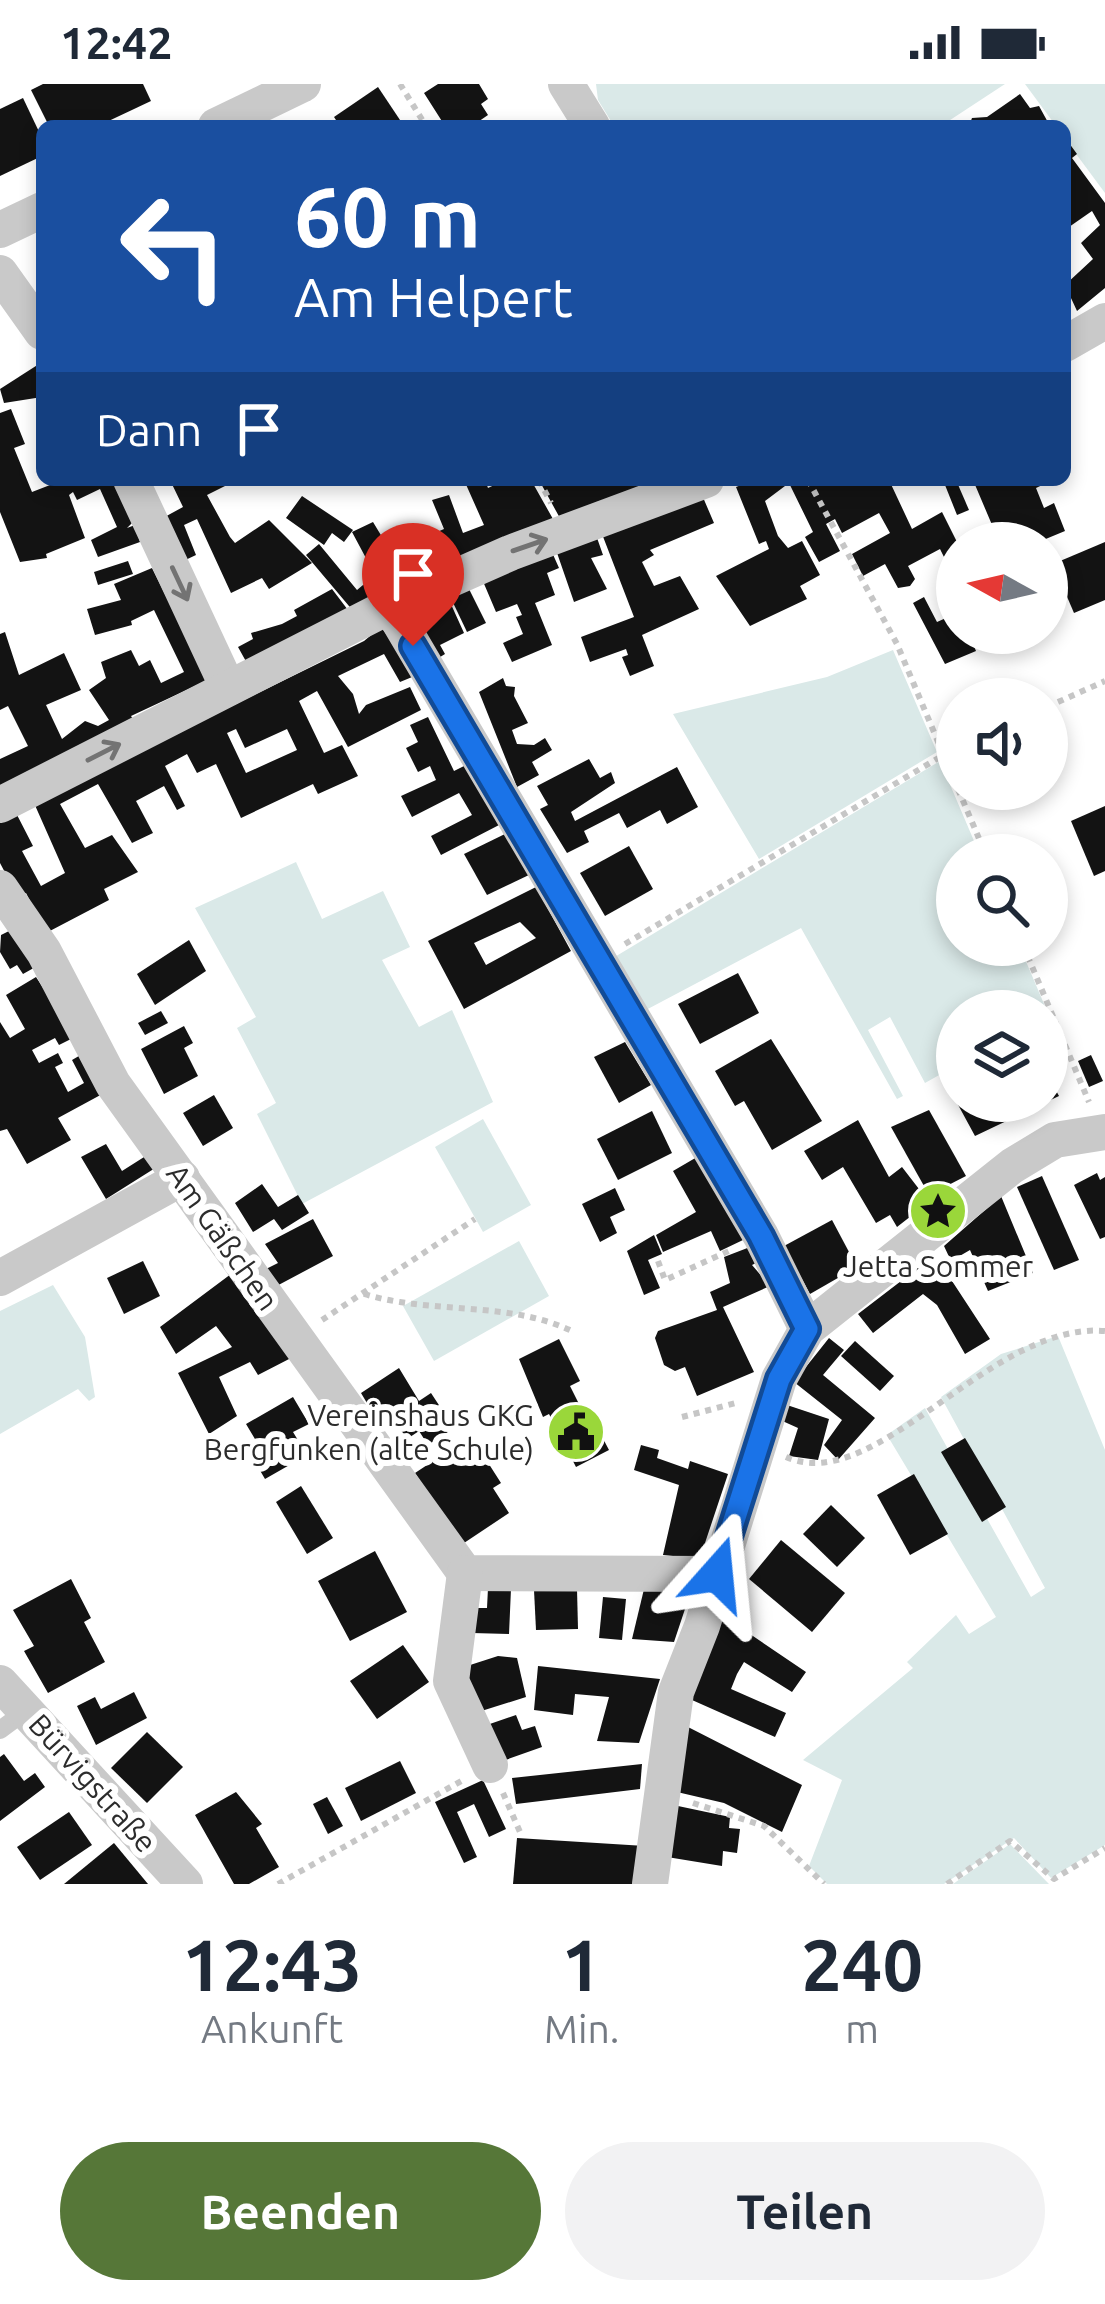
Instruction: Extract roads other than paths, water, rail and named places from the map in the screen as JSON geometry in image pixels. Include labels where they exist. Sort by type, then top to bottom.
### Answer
[{"type":"street","points":[[228,120],[303,84]]},
{"type":"street","points":[[566,84],[588,120]]},
{"type":"street","points":[[0,230],[36,213]]},
{"type":"street","points":[[0,273],[36,324]]},
{"type":"street","points":[[134,486],[228,688]]},
{"type":"street","points":[[0,805],[390,606],[510,553],[690,486]]},
{"type":"street","points":[[390,606],[761,1236],[807,1329]]},
{"type":"street","name":"Am Gäßchen","points":[[0,888],[44,952],[113,1084],[465,1574]]},
{"type":"street","points":[[650,1884],[676,1692],[779,1379],[807,1329],[1012,1166],[1055,1140],[1103,1132]]},
{"type":"street","points":[[0,1278],[182,1178]]},
{"type":"street","points":[[490,1765],[451,1681],[465,1574],[717,1574]]},
{"type":"street","name":"Bürvigstraße","points":[[0,1683],[13,1720],[185,1884]]},
{"type":"place","name":"Jetta Sommer","points":[[938,1211]]},
{"type":"place","name":"Vereinshaus GKG Bergfunken (alte Schule)","points":[[576,1432]]}]
